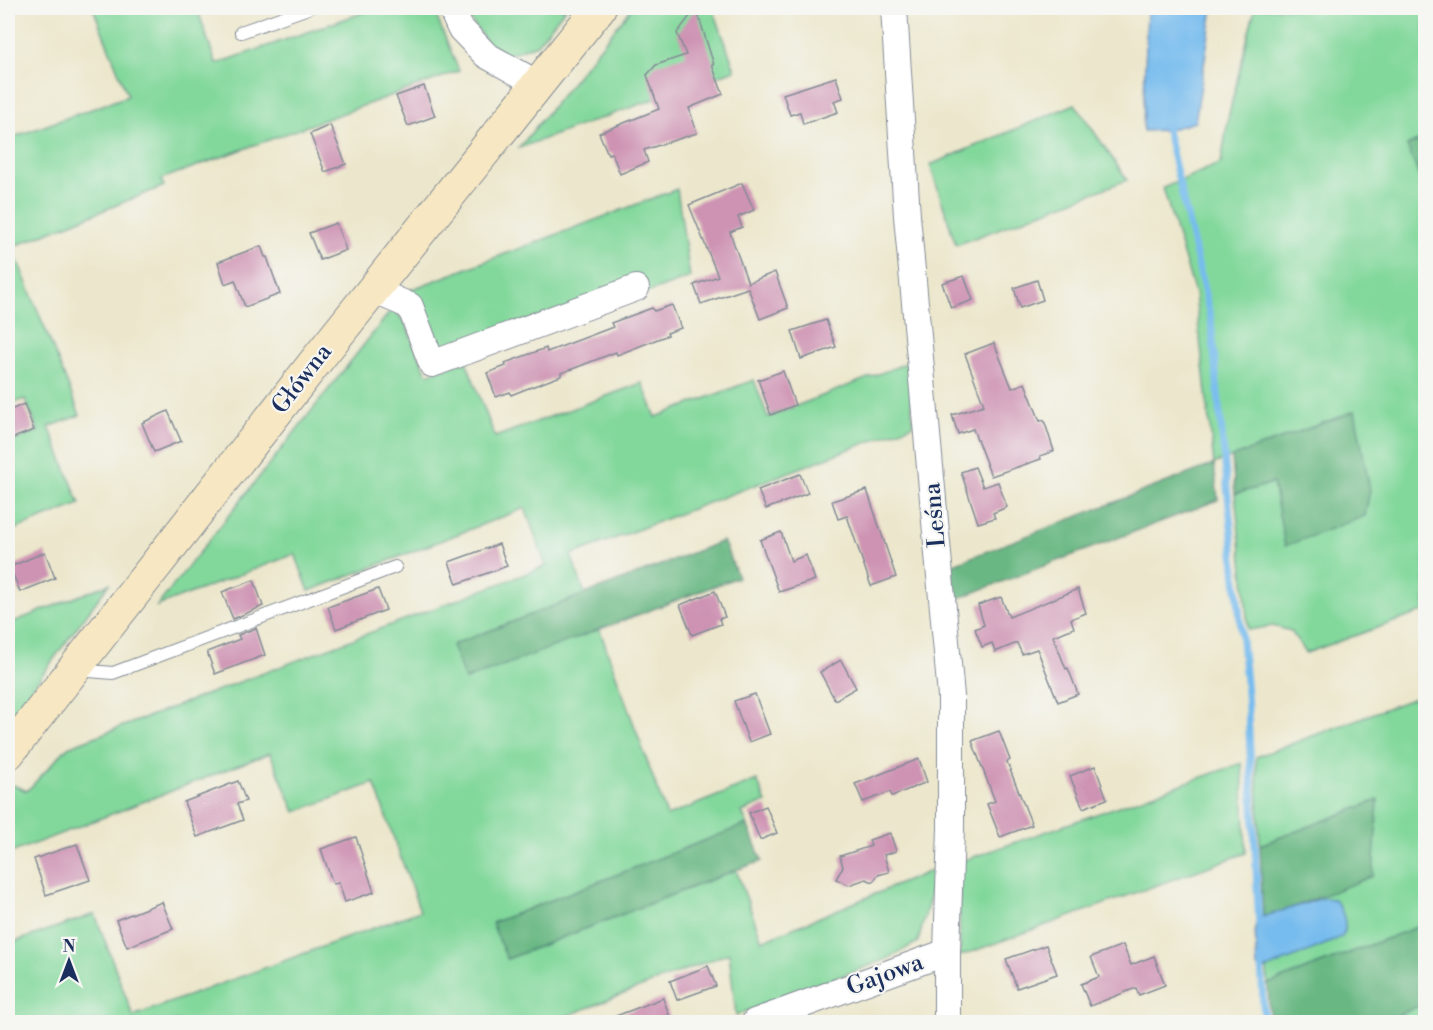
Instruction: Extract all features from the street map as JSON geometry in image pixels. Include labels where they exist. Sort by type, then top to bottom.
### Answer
[{"type":"main road","name":"Główna","points":[[8,753],[598,8]]},
{"type":"street","points":[[451,8],[460,28],[486,55],[538,84]]},
{"type":"street","name":"Leśna","points":[[894,8],[907,223],[951,696],[948,1023]]},
{"type":"street","points":[[373,290],[410,306],[432,364],[636,288]]},
{"type":"street","name":"Gajowa","points":[[755,1023],[947,952]]},
{"type":"lane","points":[[241,32],[308,8]]},
{"type":"lane","points":[[73,669],[113,673],[395,567]]},
{"type":"green space","points":[[93,8],[197,8],[216,64],[376,8],[433,8],[459,71],[161,179],[164,186],[12,247],[80,415],[49,427],[80,504],[8,532],[8,443],[38,431],[25,399],[8,405],[8,139],[128,96]]},
{"type":"green space","points":[[465,8],[566,8],[537,44],[498,58],[470,19]]},
{"type":"green space","points":[[713,8],[735,70],[519,148],[631,9]]},
{"type":"green space","points":[[1255,8],[1425,8],[1425,138],[1407,146],[1426,190],[1425,611],[1306,653],[1291,631],[1273,626],[1248,630],[1235,494],[1273,483],[1286,545],[1355,411],[1214,464],[1195,294],[1163,188],[1221,163],[1229,114]]},
{"type":"green space","points":[[1075,104],[1127,180],[956,245],[930,165]]},
{"type":"green space","points":[[1425,138],[1425,190],[1407,146]]},
{"type":"green space","points":[[677,189],[690,277],[644,294],[443,347],[437,342],[407,291]]},
{"type":"green space","points":[[393,308],[405,323],[427,374],[466,361],[495,437],[642,383],[656,417],[754,380],[768,417],[909,362],[913,425],[571,555],[585,594],[453,645],[465,680],[599,628],[667,816],[757,780],[766,802],[742,812],[747,824],[507,959],[736,870],[762,941],[933,870],[929,901],[918,942],[887,959],[736,1015],[729,953],[551,1022],[8,1022],[8,944],[95,914],[133,1016],[420,911],[374,783],[295,812],[270,753],[8,854],[8,783],[27,791],[68,747],[546,566],[525,508],[309,591],[295,554],[157,606]]},
{"type":"green space","points":[[1355,411],[1370,490],[1365,516],[1285,546],[1273,483],[1235,494],[1232,457]]},
{"type":"green space","points":[[1214,464],[1218,500],[954,600],[951,565]]},
{"type":"green space","points":[[723,541],[738,577],[465,680],[452,645]]},
{"type":"green space","points":[[109,584],[8,721],[8,624]]},
{"type":"green space","points":[[1425,694],[1425,924],[1268,984],[1263,919],[1378,800],[1260,845],[1256,757]]},
{"type":"green space","points":[[1242,763],[1246,853],[960,956],[959,862]]},
{"type":"green space","points":[[1378,800],[1373,876],[1263,919],[1260,845]]},
{"type":"green space","points":[[747,824],[762,861],[507,959],[492,923]]},
{"type":"green space","points":[[1425,924],[1425,1003],[1394,1017],[1393,1022],[1270,1022],[1268,984]]},
{"type":"green space","points":[[1425,1003],[1425,1022],[1393,1022],[1393,1017]]},
{"type":"water","points":[[1147,8],[1213,8],[1195,122],[1167,130],[1143,131]]},
{"type":"water","points":[[1323,898],[1334,899],[1342,911],[1345,927],[1342,936],[1264,970],[1257,967],[1255,927],[1259,918]]},
{"type":"building","points":[[696,8],[714,65],[712,65],[723,94],[689,108],[697,133],[644,150],[648,162],[620,174],[612,153],[608,154],[599,133],[659,109],[647,75],[656,65],[686,55],[677,33]]},
{"type":"building","points":[[836,77],[843,98],[834,101],[838,112],[803,124],[800,112],[790,115],[783,94]]},
{"type":"building","points":[[424,86],[435,116],[408,126],[396,96]]},
{"type":"building","points":[[330,125],[346,164],[325,172],[310,134]]},
{"type":"building","points":[[742,183],[754,210],[738,217],[742,227],[730,232],[748,283],[775,272],[788,308],[760,319],[748,288],[701,304],[694,285],[718,276],[689,205]]},
{"type":"building","points":[[336,223],[346,250],[320,260],[309,233]]},
{"type":"building","points":[[261,246],[280,294],[245,307],[235,280],[225,284],[218,262]]},
{"type":"building","points":[[964,276],[973,300],[951,308],[942,283]]},
{"type":"building","points":[[1037,280],[1043,300],[1020,308],[1014,288]]},
{"type":"building","points":[[672,305],[681,328],[667,333],[668,335],[561,373],[561,376],[511,395],[510,392],[496,397],[487,373],[506,366],[505,363],[546,348],[547,352],[613,327],[611,323],[652,308],[654,311]]},
{"type":"building","points":[[826,320],[836,347],[801,359],[792,331]]},
{"type":"building","points":[[994,343],[1012,388],[1025,383],[1040,421],[1044,420],[1054,451],[1040,456],[1041,459],[991,476],[973,429],[958,434],[952,415],[984,405],[965,354]]},
{"type":"building","points":[[783,371],[795,405],[771,415],[758,380]]},
{"type":"building","points":[[24,404],[34,430],[8,440],[8,411]]},
{"type":"building","points":[[168,411],[181,441],[154,452],[142,423]]},
{"type":"building","points":[[975,467],[983,487],[998,482],[1007,507],[993,513],[995,518],[978,523],[961,472]]},
{"type":"building","points":[[800,474],[808,493],[766,509],[758,490]]},
{"type":"building","points":[[867,490],[896,577],[871,586],[847,516],[838,519],[832,501]]},
{"type":"building","points":[[781,532],[791,561],[806,555],[815,580],[779,592],[760,540]]},
{"type":"building","points":[[499,544],[507,566],[457,584],[449,562]]},
{"type":"building","points":[[45,552],[55,578],[20,592],[10,567]]},
{"type":"building","points":[[254,580],[263,606],[233,619],[222,592]]},
{"type":"building","points":[[378,589],[386,610],[336,629],[328,607]]},
{"type":"building","points":[[1078,589],[1086,613],[1071,619],[1074,628],[1053,636],[1078,694],[1058,702],[1037,649],[1022,654],[1017,643],[995,652],[992,643],[982,647],[975,629],[984,625],[978,605],[1001,597],[1009,617]]},
{"type":"building","points":[[715,591],[725,617],[719,619],[721,624],[692,635],[680,605]]},
{"type":"building","points":[[256,628],[265,655],[215,674],[207,652],[240,639],[238,635]]},
{"type":"building","points":[[841,660],[856,688],[835,700],[820,672]]},
{"type":"building","points":[[755,694],[770,734],[749,742],[734,701]]},
{"type":"building","points":[[999,731],[1010,760],[1007,762],[1032,825],[1000,837],[987,804],[995,801],[972,741]]},
{"type":"building","points":[[919,759],[927,782],[892,796],[890,792],[863,802],[855,784]]},
{"type":"building","points":[[1095,766],[1107,799],[1083,808],[1070,776]]},
{"type":"building","points":[[238,781],[246,801],[237,804],[243,820],[197,837],[184,802]]},
{"type":"building","points":[[766,806],[777,833],[760,840],[749,813]]},
{"type":"building","points":[[890,833],[896,851],[884,855],[889,872],[878,875],[873,882],[866,879],[849,885],[836,879],[843,867],[840,856],[871,846],[869,840]]},
{"type":"building","points":[[356,837],[374,892],[345,902],[339,883],[333,884],[321,849]]},
{"type":"building","points":[[77,844],[90,880],[46,895],[34,859]]},
{"type":"building","points":[[162,902],[173,929],[127,947],[116,920]]},
{"type":"building","points":[[1046,945],[1057,974],[1017,988],[1006,959]]},
{"type":"building","points":[[1123,945],[1131,965],[1154,956],[1165,985],[1139,995],[1136,988],[1090,1006],[1081,984],[1099,977],[1091,957]]},
{"type":"building","points":[[708,966],[716,986],[677,1000],[670,981]]},
{"type":"building","points":[[663,998],[672,1023],[604,1023],[603,1021]]},
{"type":"waterway","points":[[1167,130],[1211,320],[1247,692],[1259,927]]},
{"type":"waterway","points":[[1261,962],[1264,1022]]}]
